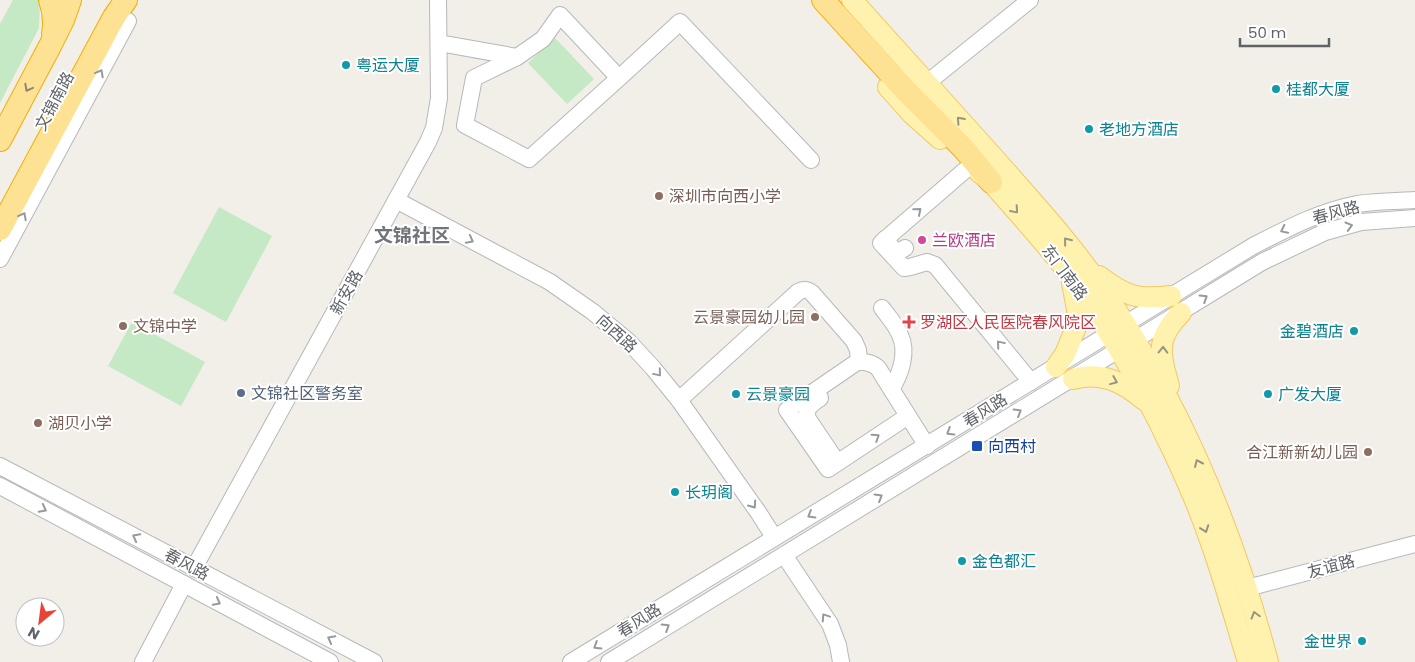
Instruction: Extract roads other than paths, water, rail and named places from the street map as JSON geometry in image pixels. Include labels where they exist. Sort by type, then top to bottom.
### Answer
[{"type":"highway","points":[[50,0],[53,9],[54,27],[51,44]]},
{"type":"highway","name":"文锦南路","points":[[0,140],[51,44],[70,0]]},
{"type":"highway","name":"文锦南路","points":[[3,214],[109,0]]},
{"type":"highway","points":[[823,0],[917,87],[991,182]]},
{"type":"highway","points":[[3,214],[114,17],[127,10]]},
{"type":"main road","name":"东门南路","points":[[810,0],[911,113],[991,182],[1053,253],[1079,273]]},
{"type":"main road","name":"东门南路","points":[[852,0],[917,87],[1067,241],[1079,273],[1176,414],[1214,496],[1247,588],[1268,662]]},
{"type":"main road","points":[[1056,367],[1065,354],[1078,320],[1079,273],[1131,295],[1176,304],[1161,348],[1176,414]]},
{"type":"main road","name":"东门南路","points":[[1122,337],[1149,404],[1160,423],[1196,504],[1225,585],[1248,662]]},
{"type":"main road","points":[[1073,379],[1083,376],[1104,378],[1123,385],[1149,404]]},
{"type":"street","name":"新安路","points":[[194,568],[434,128],[439,98],[438,0]]},
{"type":"street","points":[[917,87],[1030,0]]},
{"type":"street","points":[[0,259],[127,10]]},
{"type":"street","points":[[619,78],[560,15],[543,39],[517,58],[474,78],[466,125],[529,158],[619,78],[680,22],[811,160]]},
{"type":"street","points":[[439,43],[517,58]]},
{"type":"street","points":[[971,165],[880,243],[904,268],[927,262],[935,265],[1031,382]]},
{"type":"street","name":"向西路","points":[[396,200],[550,282],[593,312],[628,342],[653,368],[679,400],[774,537]]},
{"type":"street","name":"春风路","points":[[1176,304],[1253,246],[1286,228],[1357,204],[1415,200]]},
{"type":"street","name":"春风路","points":[[571,662],[1056,367],[1122,337],[1176,304],[1325,232],[1361,222],[1415,218]]},
{"type":"street","points":[[885,239],[894,250],[900,251],[905,248]]},
{"type":"street","points":[[679,400],[798,292],[803,290],[808,290],[812,293],[854,341],[858,350],[859,362]]},
{"type":"street","points":[[882,308],[902,339],[901,370],[891,389]]},
{"type":"street","name":"春风路","points":[[610,662],[1073,379],[1122,337]]},
{"type":"street","points":[[908,416],[828,469],[783,403],[859,362],[873,364],[878,368],[927,446]]},
{"type":"street","points":[[835,375],[857,374],[878,368]]},
{"type":"street","points":[[820,398],[810,406],[807,416],[837,462]]},
{"type":"street","name":"春风路","points":[[0,466],[374,662]]},
{"type":"street","name":"春风路","points":[[0,486],[330,662]]},
{"type":"street","name":"友谊路","points":[[1247,588],[1415,544]]},
{"type":"street","points":[[784,555],[830,624],[838,644],[841,662]]},
{"type":"street","points":[[143,662],[184,584]]},
{"type":"place","name":"粤运大厦","points":[[346,65]]},
{"type":"place","name":"桂都大厦","points":[[1276,89]]},
{"type":"place","name":"老地方酒店","points":[[1089,129]]},
{"type":"place","name":"深圳市向西小学","points":[[659,196]]},
{"type":"place","name":"兰欧酒店","points":[[922,240]]},
{"type":"place","name":"云景豪园幼儿园","points":[[815,317]]},
{"type":"place","name":"罗湖区人民医院春风院区","points":[[909,322]]},
{"type":"place","name":"文锦中学","points":[[123,326]]},
{"type":"place","name":"金碧酒店","points":[[1354,331]]},
{"type":"place","name":"文锦社区警务室","points":[[241,393]]},
{"type":"place","name":"云景豪园","points":[[736,394]]},
{"type":"place","name":"广发大厦","points":[[1268,394]]},
{"type":"place","name":"湖贝小学","points":[[38,423]]},
{"type":"place","name":"向西村","points":[[977,446]]},
{"type":"place","name":"合江新新幼儿园","points":[[1368,452]]},
{"type":"place","name":"长玥阁","points":[[675,492]]},
{"type":"place","name":"金色都汇","points":[[962,561]]},
{"type":"place","name":"金世界","points":[[1362,641]]},
{"type":"district","name":"文锦社区","points":[[412,235]]}]
